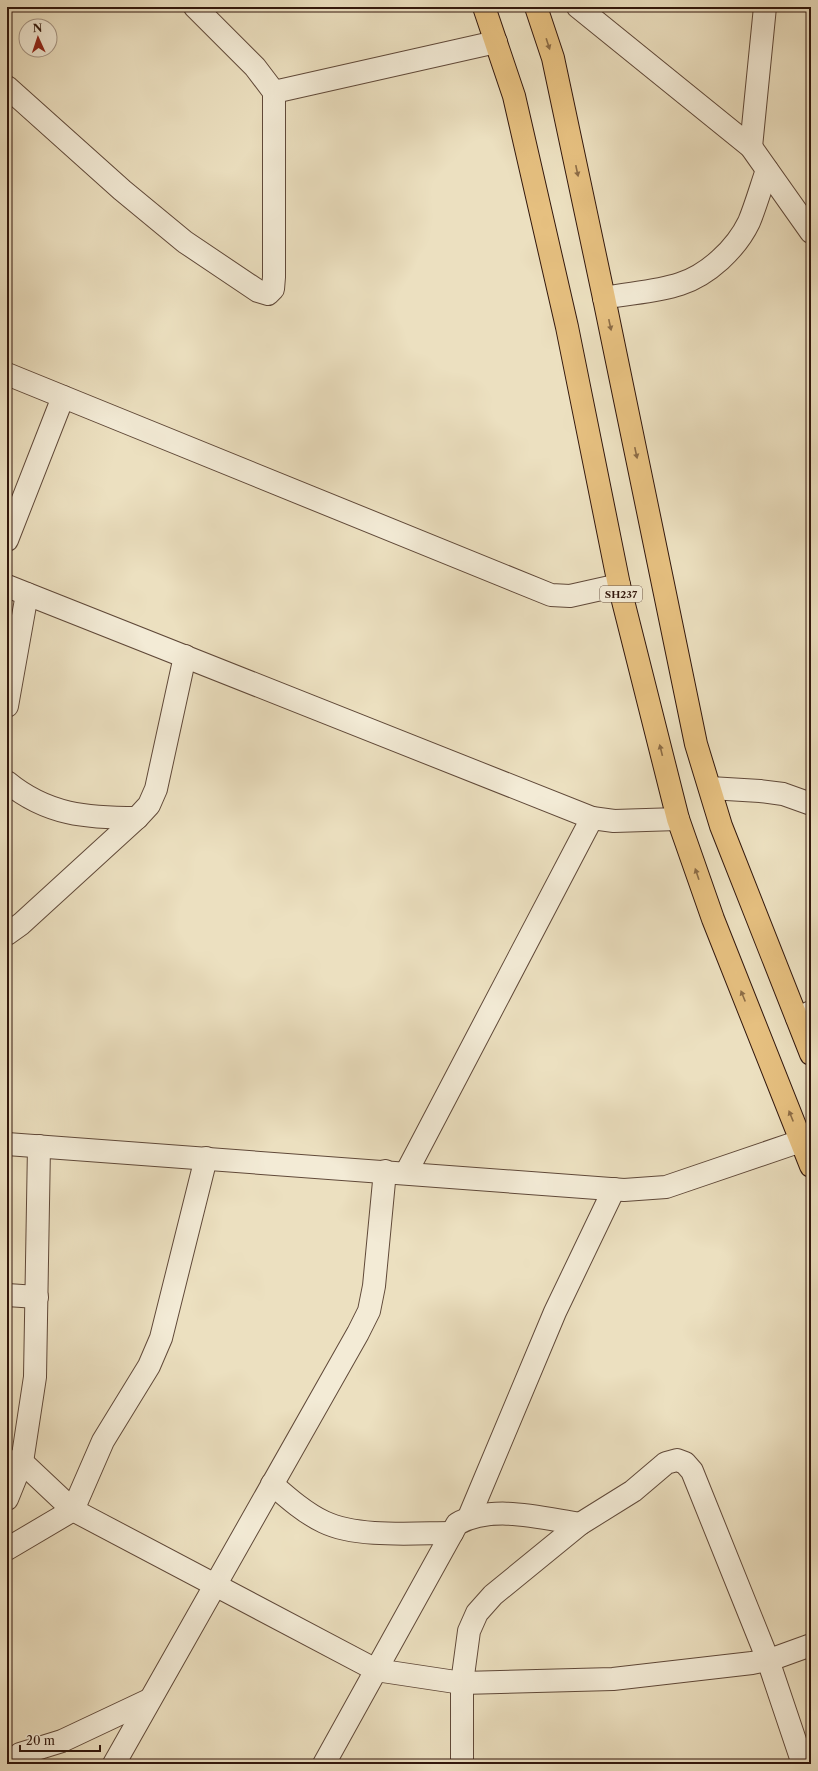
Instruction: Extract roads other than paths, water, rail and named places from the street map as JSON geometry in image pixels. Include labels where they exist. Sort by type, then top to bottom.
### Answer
[{"type":"main road","name":"SH237","points":[[484,7],[514,96],[565,319],[619,585],[678,819],[713,919],[811,1166]]},
{"type":"main road","points":[[536,7],[553,58],[696,744],[721,826],[804,1015],[811,1054]]},
{"type":"street","points":[[7,87],[122,190],[185,242],[258,292],[268,294],[273,289],[274,277],[274,92],[250,61],[195,7]]},
{"type":"street","points":[[578,7],[751,147],[811,232]]},
{"type":"street","points":[[751,147],[765,7]]},
{"type":"street","points":[[274,92],[496,42]]},
{"type":"street","points":[[604,298],[679,284],[695,277],[711,266],[735,244],[748,222],[767,170]]},
{"type":"street","points":[[7,374],[551,595],[570,596],[619,585]]},
{"type":"street","points":[[7,540],[63,397]]},
{"type":"street","points":[[7,586],[592,818],[614,821],[678,819]]},
{"type":"street","points":[[7,706],[27,594]]},
{"type":"street","points":[[7,934],[21,924],[137,818],[148,805],[156,789],[185,656]]},
{"type":"street","points":[[7,782],[17,790],[67,814],[103,818],[137,818]]},
{"type":"street","points":[[710,788],[783,794],[811,804]]},
{"type":"street","points":[[406,1173],[592,818]]},
{"type":"street","points":[[7,1144],[614,1189],[666,1187],[801,1141]]},
{"type":"street","points":[[7,1499],[14,1462],[34,1378],[37,1298],[39,1146]]},
{"type":"street","points":[[7,1549],[73,1510],[103,1441],[149,1366],[161,1338],[206,1158]]},
{"type":"street","points":[[114,1764],[358,1333],[369,1311],[374,1286],[385,1171]]},
{"type":"street","points":[[469,1517],[555,1312],[614,1189]]},
{"type":"street","points":[[7,1295],[37,1298]]},
{"type":"street","points":[[462,1764],[462,1683],[469,1631],[477,1613],[492,1595],[580,1524],[633,1491],[666,1463],[677,1460],[685,1463],[692,1471],[768,1660],[803,1764]]},
{"type":"street","points":[[14,1462],[73,1510],[376,1670],[462,1683],[614,1680],[768,1660],[811,1645]]},
{"type":"street","points":[[272,1484],[312,1515],[324,1522],[344,1529],[390,1533],[452,1533]]},
{"type":"street","points":[[324,1764],[457,1524],[469,1517],[507,1514],[580,1524]]},
{"type":"street","points":[[19,1755],[62,1741],[149,1700]]}]
